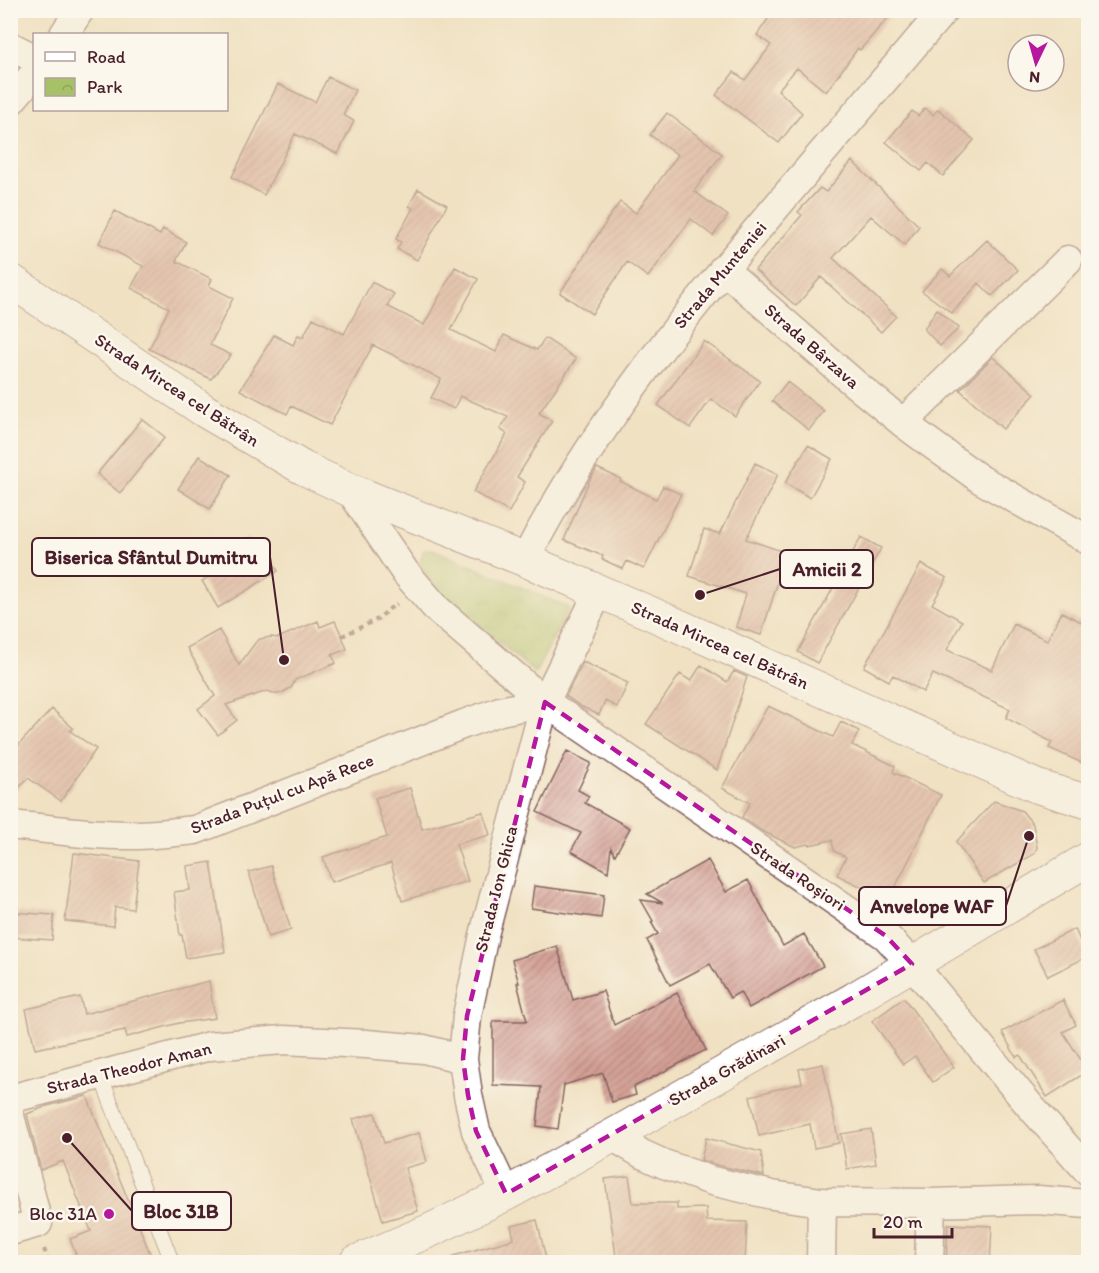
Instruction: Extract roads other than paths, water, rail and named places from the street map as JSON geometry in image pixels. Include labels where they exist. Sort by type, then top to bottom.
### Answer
[{"type":"street","points":[[65,33],[80,10]]},
{"type":"street","name":"Strada Munteniei","points":[[525,560],[565,488],[600,432],[670,335],[723,269],[944,10]]},
{"type":"street","points":[[10,46],[33,58]]},
{"type":"street","points":[[10,102],[33,75]]},
{"type":"street","points":[[903,423],[1068,260]]},
{"type":"street","name":"Strada Bârzava","points":[[723,269],[903,423],[981,479],[1089,540]]},
{"type":"street","name":"Strada Mircea cel Bătrân","points":[[10,280],[205,411],[303,468],[350,490],[599,591],[1036,786],[1089,802]]},
{"type":"street","points":[[350,490],[405,572],[437,609],[545,702]]},
{"type":"street","name":"Strada Ion Ghica","points":[[506,1194],[476,1131],[468,1095],[463,1059],[467,1016],[484,935],[545,702],[599,591]]},
{"type":"street","name":"Strada Puțul cu Apă Rece","points":[[10,825],[134,836],[195,830],[464,724],[500,711],[545,702]]},
{"type":"street","name":"Strada Roșiori","points":[[545,702],[886,936],[1030,1106],[1089,1171]]},
{"type":"street","name":"Strada Grădinari","points":[[356,1263],[393,1254],[431,1230],[506,1194],[612,1136],[854,999],[1089,859]]},
{"type":"street","name":"Strada Theodor Aman","points":[[10,1099],[210,1046],[283,1040],[366,1044],[424,1049],[463,1059]]},
{"type":"street","points":[[10,1116],[38,1223],[10,1231]]},
{"type":"street","points":[[612,1136],[664,1164],[712,1181],[772,1195],[822,1202],[931,1203],[1038,1200],[1089,1204]]},
{"type":"street","points":[[821,1263],[822,1202]]},
{"type":"street","points":[[929,1263],[931,1203]]},
{"type":"lane","points":[[100,1074],[172,1263]]},
{"type":"place","name":"Amicii 2","points":[[700,595]]},
{"type":"place","name":"Biserica Sfântul Dumitru","points":[[284,660]]},
{"type":"place","name":"Anvelope WAF","points":[[1029,836]]},
{"type":"place","name":"Bloc 31B","points":[[67,1138]]},
{"type":"place","name":"Bloc 31A","points":[[109,1214]]}]
